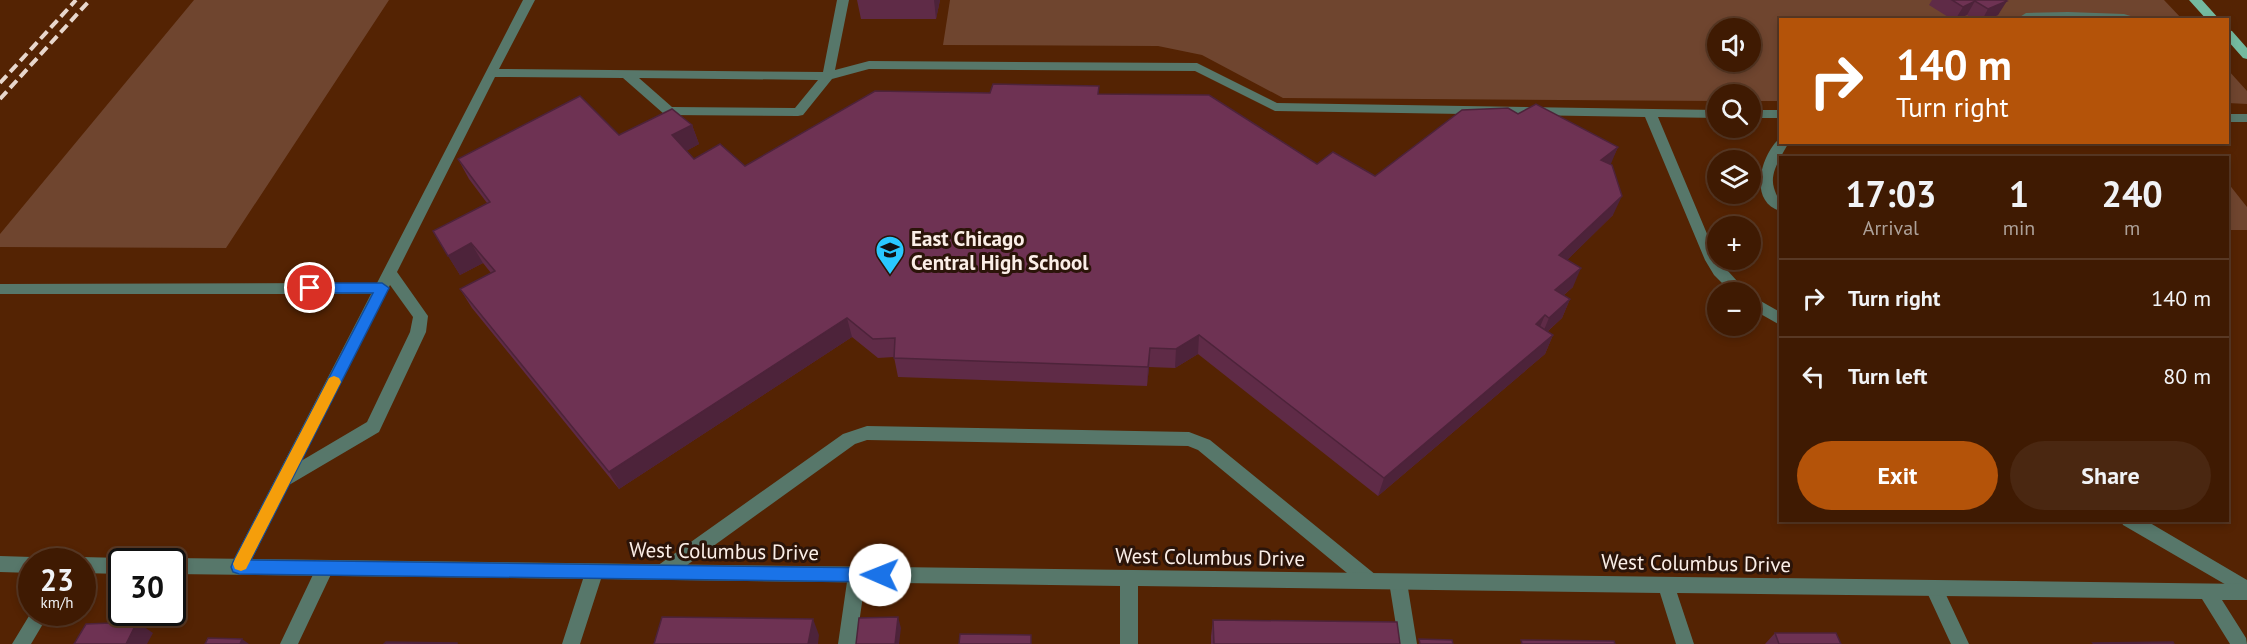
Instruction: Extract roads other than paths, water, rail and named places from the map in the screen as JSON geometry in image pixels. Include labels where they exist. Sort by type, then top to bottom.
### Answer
[{"type":"main road","points":[[2195,0],[2212,18]]},
{"type":"main road","points":[[2229,35],[2247,55]]},
{"type":"street","points":[[239,567],[529,0]]},
{"type":"street","points":[[626,74],[669,111],[798,112],[828,76],[843,0]]},
{"type":"street","points":[[2024,18],[2068,15],[2110,18]]},
{"type":"street","points":[[491,73],[828,76],[869,65],[1197,67],[1275,107],[1707,114]]},
{"type":"street","points":[[1650,113],[1710,256],[1719,271],[1730,282]]},
{"type":"street","points":[[1761,114],[1779,114]]},
{"type":"street","points":[[2229,118],[2247,118]]},
{"type":"street","points":[[1779,205],[1770,196],[1765,185],[1768,170],[1782,144]]},
{"type":"street","points":[[284,480],[373,427],[418,332],[422,316],[390,273]]},
{"type":"street","points":[[0,289],[382,288]]},
{"type":"street","points":[[1761,307],[1779,318]]},
{"type":"street","points":[[663,572],[849,439],[867,433],[1190,439],[1204,445],[1370,581]]},
{"type":"street","points":[[2132,522],[2247,591]]},
{"type":"street","points":[[0,564],[18,565]]},
{"type":"street","name":"West Columbus Drive","points":[[186,566],[2247,591]]},
{"type":"street","points":[[289,644],[325,568]]},
{"type":"street","points":[[571,644],[594,572]]},
{"type":"street","points":[[847,644],[858,575]]},
{"type":"street","points":[[1129,579],[1129,644]]},
{"type":"street","points":[[1398,582],[1408,644]]},
{"type":"street","points":[[1666,585],[1685,644]]},
{"type":"street","points":[[1934,588],[1960,644]]},
{"type":"street","points":[[2207,592],[2240,644]]},
{"type":"street","points":[[21,644],[32,626]]},
{"type":"railway","points":[[0,83],[76,0]]},
{"type":"railway","points":[[0,99],[90,0]]},
{"type":"place","name":"East Chicago Central High School","points":[[890,276]]}]
